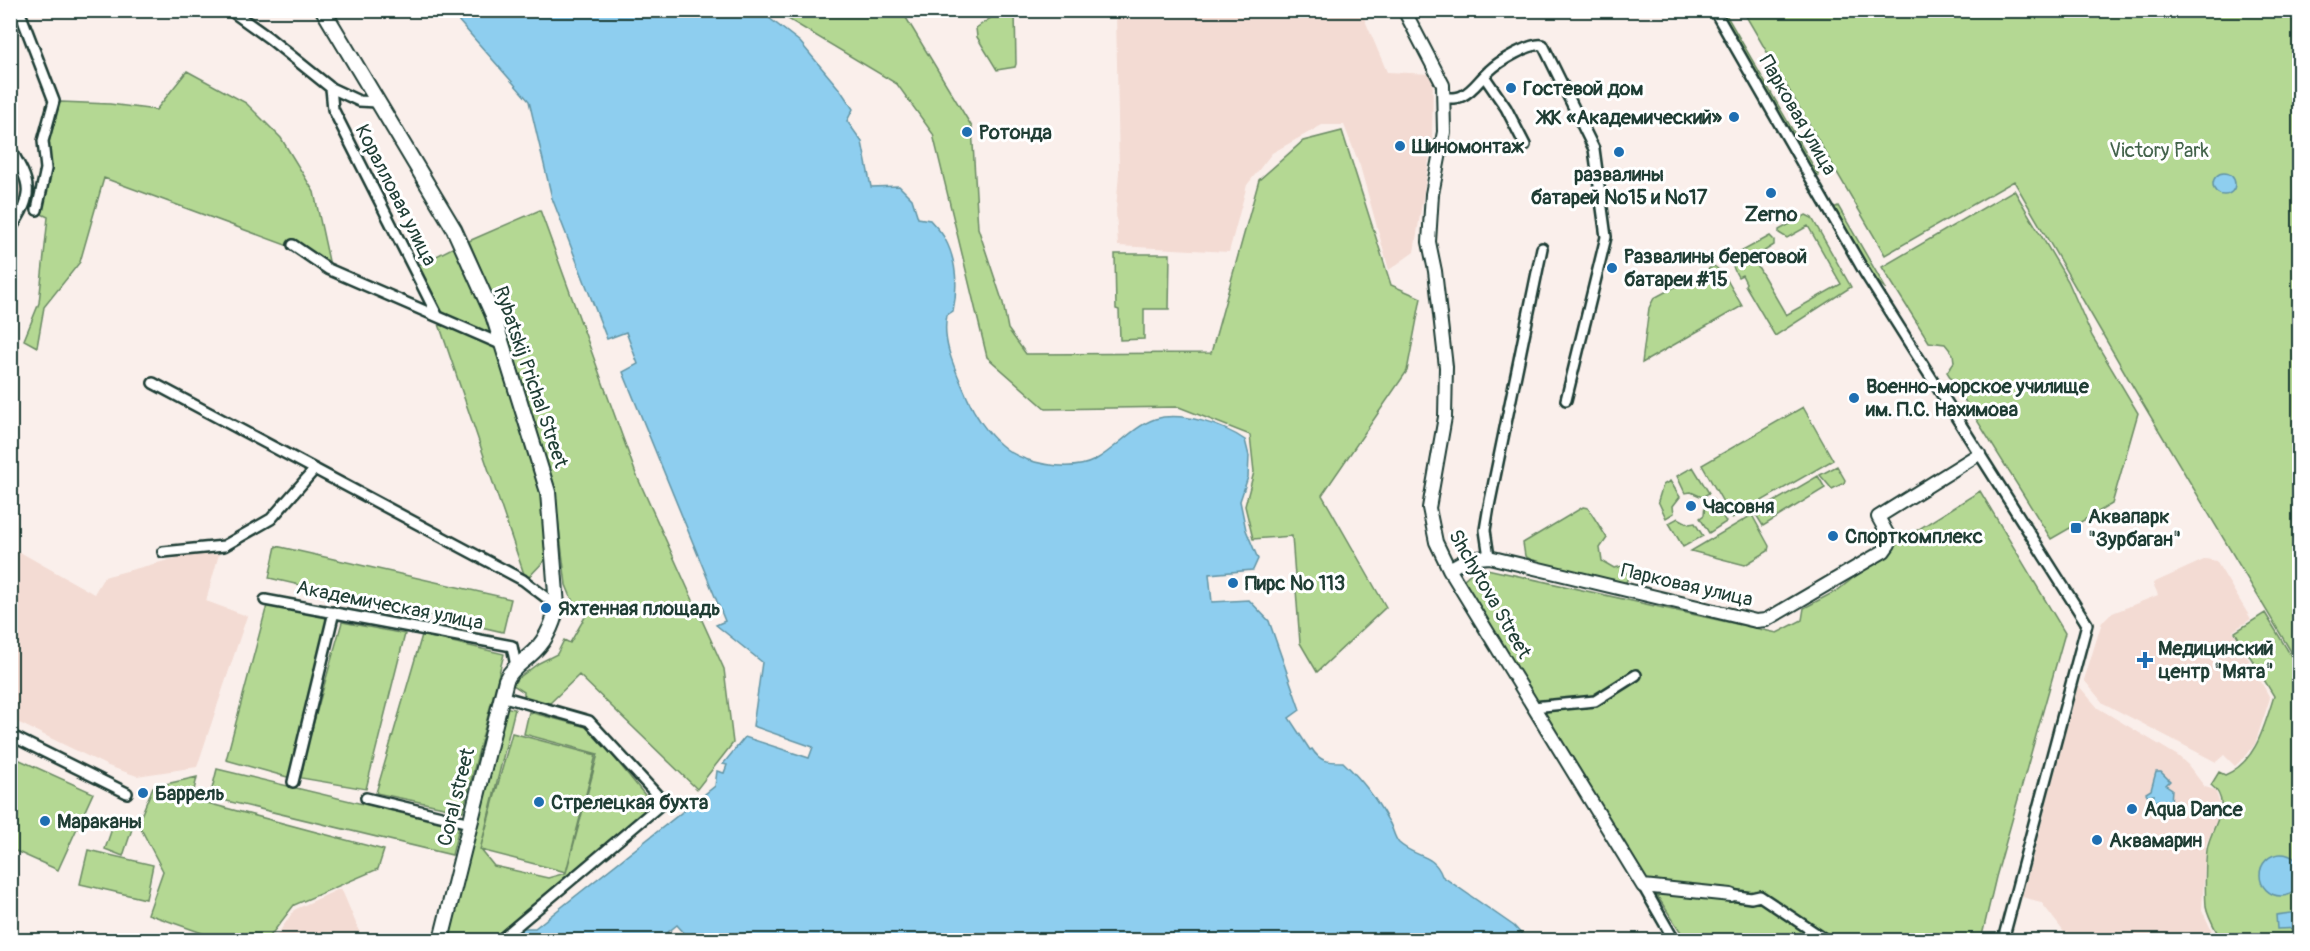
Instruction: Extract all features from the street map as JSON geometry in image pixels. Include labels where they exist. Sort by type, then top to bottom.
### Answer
[{"type":"main road","name":"Rybatskij Prichal Street","points":[[323,10],[454,229],[493,315],[548,492],[556,612]]},
{"type":"main road","points":[[516,666],[540,645],[556,612]]},
{"type":"main road","name":"Coral street","points":[[441,940],[501,696],[508,675],[516,666]]},
{"type":"street","points":[[19,10],[54,100],[43,141],[46,169],[37,210]]},
{"type":"street","name":"Коралловая улица","points":[[230,10],[331,88],[359,101],[377,102]]},
{"type":"street","name":"Shchytova Street","points":[[1404,10],[1443,85],[1444,132],[1432,194],[1429,242],[1435,271],[1446,367],[1445,417],[1429,508],[1431,526],[1449,569],[1674,940]]},
{"type":"street","name":"Парковая улица","points":[[1714,10],[1865,273],[2086,624],[2003,940]]},
{"type":"street","points":[[1443,98],[1459,98],[1475,87],[1500,63],[1534,45],[1543,45],[1594,149],[1606,237],[1566,400]]},
{"type":"street","points":[[1484,76],[1506,108],[1525,145]]},
{"type":"street","name":"Коралловая улица","points":[[331,88],[333,109],[437,315]]},
{"type":"street","points":[[10,148],[26,176],[29,193],[22,212],[10,230]]},
{"type":"street","points":[[293,245],[328,269],[503,345]]},
{"type":"street","points":[[1489,557],[1485,530],[1489,506],[1542,248]]},
{"type":"street","points":[[153,383],[523,580],[556,612]]},
{"type":"street","name":"Парковая улица","points":[[1449,569],[1467,559],[1489,557],[1756,621],[1766,620],[1884,551],[1889,544],[1889,537],[1878,517],[1979,454]]},
{"type":"street","points":[[163,552],[224,546],[271,519],[315,469]]},
{"type":"street","name":"Академическая улица","points":[[265,600],[508,647],[513,646],[516,666]]},
{"type":"street","points":[[293,782],[334,612]]},
{"type":"street","points":[[1533,707],[1595,701],[1636,675]]},
{"type":"street","points":[[500,940],[660,805],[658,796],[590,721],[501,696]]},
{"type":"street","points":[[10,735],[128,793]]},
{"type":"street","points":[[366,798],[470,823]]},
{"type":"street","points":[[1643,886],[1751,898],[1760,896],[1826,940]]},
{"type":"shaded area","points":[[1116,11],[1361,11],[1387,72],[1433,74],[1432,141],[1414,252],[1389,270],[1360,166],[1344,125],[1322,125],[1272,153],[1247,185],[1229,252],[1118,246]]},
{"type":"shaded area","points":[[10,115],[23,191],[11,215],[10,215]]},
{"type":"shaded area","points":[[11,547],[94,594],[104,577],[184,556],[219,554],[206,601],[247,616],[197,767],[137,776],[108,766],[11,719]]},
{"type":"shaded area","points":[[2206,559],[2216,561],[2251,619],[2233,631],[2270,698],[2255,744],[2235,766],[2224,755],[2216,762],[2103,703],[2084,680],[2102,622],[2110,614],[2158,595],[2153,583]]},
{"type":"shaded area","name":"Аквамарин","points":[[2078,685],[2098,708],[2178,756],[2205,787],[2215,790],[2219,801],[2219,815],[2206,844],[2202,910],[2216,940],[2070,940],[2041,902],[2022,897]]},
{"type":"shaded area","points":[[341,888],[363,940],[274,940],[294,910]]},
{"type":"green space","points":[[779,11],[902,11],[972,127],[978,228],[1003,303],[1008,329],[1026,354],[1211,353],[1259,180],[1303,141],[1342,131],[1391,285],[1421,298],[1407,371],[1322,495],[1386,607],[1317,672],[1300,643],[1292,536],[1253,539],[1245,506],[1254,472],[1250,435],[1179,407],[1046,409],[987,357],[933,134],[897,84],[783,16]]},
{"type":"green space","points":[[1001,11],[1015,11],[1016,64],[1015,67],[997,70],[977,37],[976,28]]},
{"type":"green space","points":[[1719,11],[1724,11],[1819,176],[1816,178]]},
{"type":"green space","name":"Victory Park","points":[[1743,11],[2299,11],[2299,665],[2139,397],[2014,181],[1885,255]]},
{"type":"green space","points":[[187,71],[246,103],[281,138],[314,192],[329,261],[104,178],[80,262],[44,307],[37,347],[24,340],[39,303],[48,217],[31,209],[55,120],[55,108],[61,102],[110,104],[156,110]]},
{"type":"green space","points":[[2014,190],[2068,281],[2092,336],[2138,413],[2112,504],[2051,539],[1947,372],[1954,362],[1953,354],[1945,344],[1929,342],[1882,267]]},
{"type":"green space","points":[[1838,206],[1886,289],[1873,277],[1833,208]]},
{"type":"green space","points":[[540,210],[636,474],[724,669],[733,743],[697,789],[579,675],[547,706],[524,698],[524,692],[513,685],[517,679],[539,663],[557,654],[564,640],[570,643],[588,612],[573,602],[566,585],[555,494],[501,317],[469,241]]},
{"type":"green space","points":[[1806,215],[1812,218],[1851,287],[1775,336],[1745,285],[1742,275],[1738,277],[1733,261],[1735,255],[1770,236],[1774,240],[1774,245],[1753,258],[1786,315],[1841,284],[1808,226],[1787,238],[1779,233],[1779,230]]},
{"type":"green space","points":[[456,246],[499,352],[544,489],[547,558],[526,580],[419,265]]},
{"type":"green space","points":[[1115,254],[1170,254],[1169,309],[1144,309],[1144,339],[1120,340],[1119,310],[1116,309]]},
{"type":"green space","points":[[1714,266],[1723,273],[1742,306],[1642,363],[1649,308],[1654,298]]},
{"type":"green space","points":[[1803,407],[1833,460],[1732,518],[1702,465]]},
{"type":"green space","points":[[1837,466],[1845,480],[1844,483],[1832,489],[1820,475]]},
{"type":"green space","points":[[1693,467],[1709,493],[1702,497],[1691,492],[1685,493],[1677,476]]},
{"type":"green space","points":[[1818,476],[1825,488],[1763,526],[1755,513]]},
{"type":"green space","points":[[1670,481],[1680,497],[1673,506],[1674,513],[1666,518],[1658,501],[1663,485]]},
{"type":"green space","points":[[1980,491],[2065,633],[1996,877],[1981,940],[1686,940],[1633,859],[1463,580],[1478,567],[1777,633],[1802,620],[1804,608],[1838,590],[1898,542]]},
{"type":"green space","points":[[1712,498],[1726,522],[1709,533],[1700,518],[1704,515],[1705,503]]},
{"type":"green space","points":[[1583,507],[1588,508],[1607,538],[1600,548],[1602,561],[1614,568],[1623,566],[1629,576],[1626,582],[1619,584],[1533,561],[1525,556],[1523,543]]},
{"type":"green space","points":[[1752,515],[1769,546],[1768,551],[1745,565],[1691,551]]},
{"type":"green space","points":[[1678,518],[1689,524],[1695,523],[1703,536],[1683,547],[1669,523]]},
{"type":"green space","points":[[276,546],[511,599],[503,632],[269,578]]},
{"type":"green space","points":[[267,605],[329,617],[291,778],[226,760]]},
{"type":"green space","points":[[2265,613],[2299,669],[2299,940],[2221,940],[2206,906],[2207,850],[2221,806],[2221,799],[2211,785],[2219,772],[2225,775],[2244,762],[2262,731],[2274,696],[2235,632]]},
{"type":"green space","points":[[342,622],[405,634],[366,789],[301,778],[307,746]]},
{"type":"green space","points":[[422,635],[504,654],[463,811],[376,793]]},
{"type":"green space","points":[[504,707],[515,709],[480,850],[512,733],[596,755],[566,872],[481,850],[494,866],[548,878],[566,873],[598,754],[524,734],[529,712],[590,728],[653,805],[502,940],[445,940]]},
{"type":"green space","name":"Мараканы","points":[[11,756],[93,793],[58,870],[11,849]]},
{"type":"green space","points":[[217,769],[459,827],[452,855],[210,797]]},
{"type":"green space","points":[[197,777],[192,799],[384,850],[378,869],[294,905],[267,940],[222,940],[148,914],[163,871],[138,823],[153,787]]},
{"type":"green space","points":[[115,820],[133,826],[123,856],[105,849]]},
{"type":"green space","points":[[88,850],[153,865],[146,899],[80,884]]},
{"type":"water","points":[[450,11],[760,11],[800,42],[853,109],[847,121],[862,142],[871,187],[899,186],[912,199],[918,218],[930,220],[940,231],[949,247],[954,265],[956,293],[953,311],[947,315],[948,346],[954,367],[970,403],[986,429],[1010,452],[1033,462],[1060,466],[1085,464],[1095,460],[1139,427],[1155,419],[1166,417],[1202,421],[1225,429],[1245,440],[1249,456],[1248,477],[1240,501],[1246,530],[1258,559],[1253,570],[1209,574],[1212,602],[1249,600],[1269,621],[1300,710],[1289,718],[1310,750],[1312,749],[1318,757],[1325,760],[1343,762],[1374,797],[1399,843],[1429,859],[1439,869],[1442,876],[1514,926],[1527,940],[677,940],[685,934],[677,925],[658,940],[507,940],[522,928],[535,928],[715,786],[717,771],[724,773],[727,765],[723,764],[745,737],[809,758],[813,747],[753,726],[762,662],[716,625],[725,621],[623,372],[638,364],[626,332],[607,339],[552,198],[529,101]]},
{"type":"water","points":[[2224,173],[2234,180],[2235,184],[2228,194],[2224,195],[2214,188],[2213,184],[2220,174]]},
{"type":"water","points":[[2156,772],[2161,772],[2170,781],[2166,785],[2172,789],[2171,803],[2168,806],[2161,800],[2152,802],[2154,795],[2148,796],[2146,793],[2151,790]]},
{"type":"water","points":[[2281,854],[2296,860],[2302,875],[2296,890],[2281,896],[2266,890],[2260,875],[2266,860]]},
{"type":"water","points":[[2298,912],[2299,928],[2277,929],[2276,915]]},
{"type":"place","name":"Гостевой дом","points":[[1511,88]]},
{"type":"place","name":"ЖК «Академический»","points":[[1734,117]]},
{"type":"place","name":"Ротонда","points":[[967,132]]},
{"type":"place","name":"Шиномонтаж","points":[[1400,146]]},
{"type":"place","name":"развалины батарей №15 и №17","points":[[1619,152]]},
{"type":"place","name":"Zerno","points":[[1771,193]]},
{"type":"place","name":"Развалины береговой батареи #15","points":[[1612,268]]},
{"type":"place","name":"Военно-морское училище им. П.С. Нахимова","points":[[1854,398]]},
{"type":"place","name":"Часовня","points":[[1691,506]]},
{"type":"place","name":"Аквапарк \"Зурбаган\"","points":[[2076,528]]},
{"type":"place","name":"Спорткомплекс","points":[[1833,536]]},
{"type":"place","name":"Пирс № 113","points":[[1233,583]]},
{"type":"place","name":"Яхтенная площадь","points":[[546,608]]},
{"type":"place","name":"Медицинский центр \"Мята\"","points":[[2145,660]]},
{"type":"place","name":"Баррель","points":[[143,793]]},
{"type":"place","name":"Стрелецкая бухта","points":[[539,802]]},
{"type":"place","name":"Aqua Dance","points":[[2132,809]]},
{"type":"place","name":"Мараканы","points":[[45,821]]},
{"type":"place","name":"Аквамарин","points":[[2097,840]]}]
